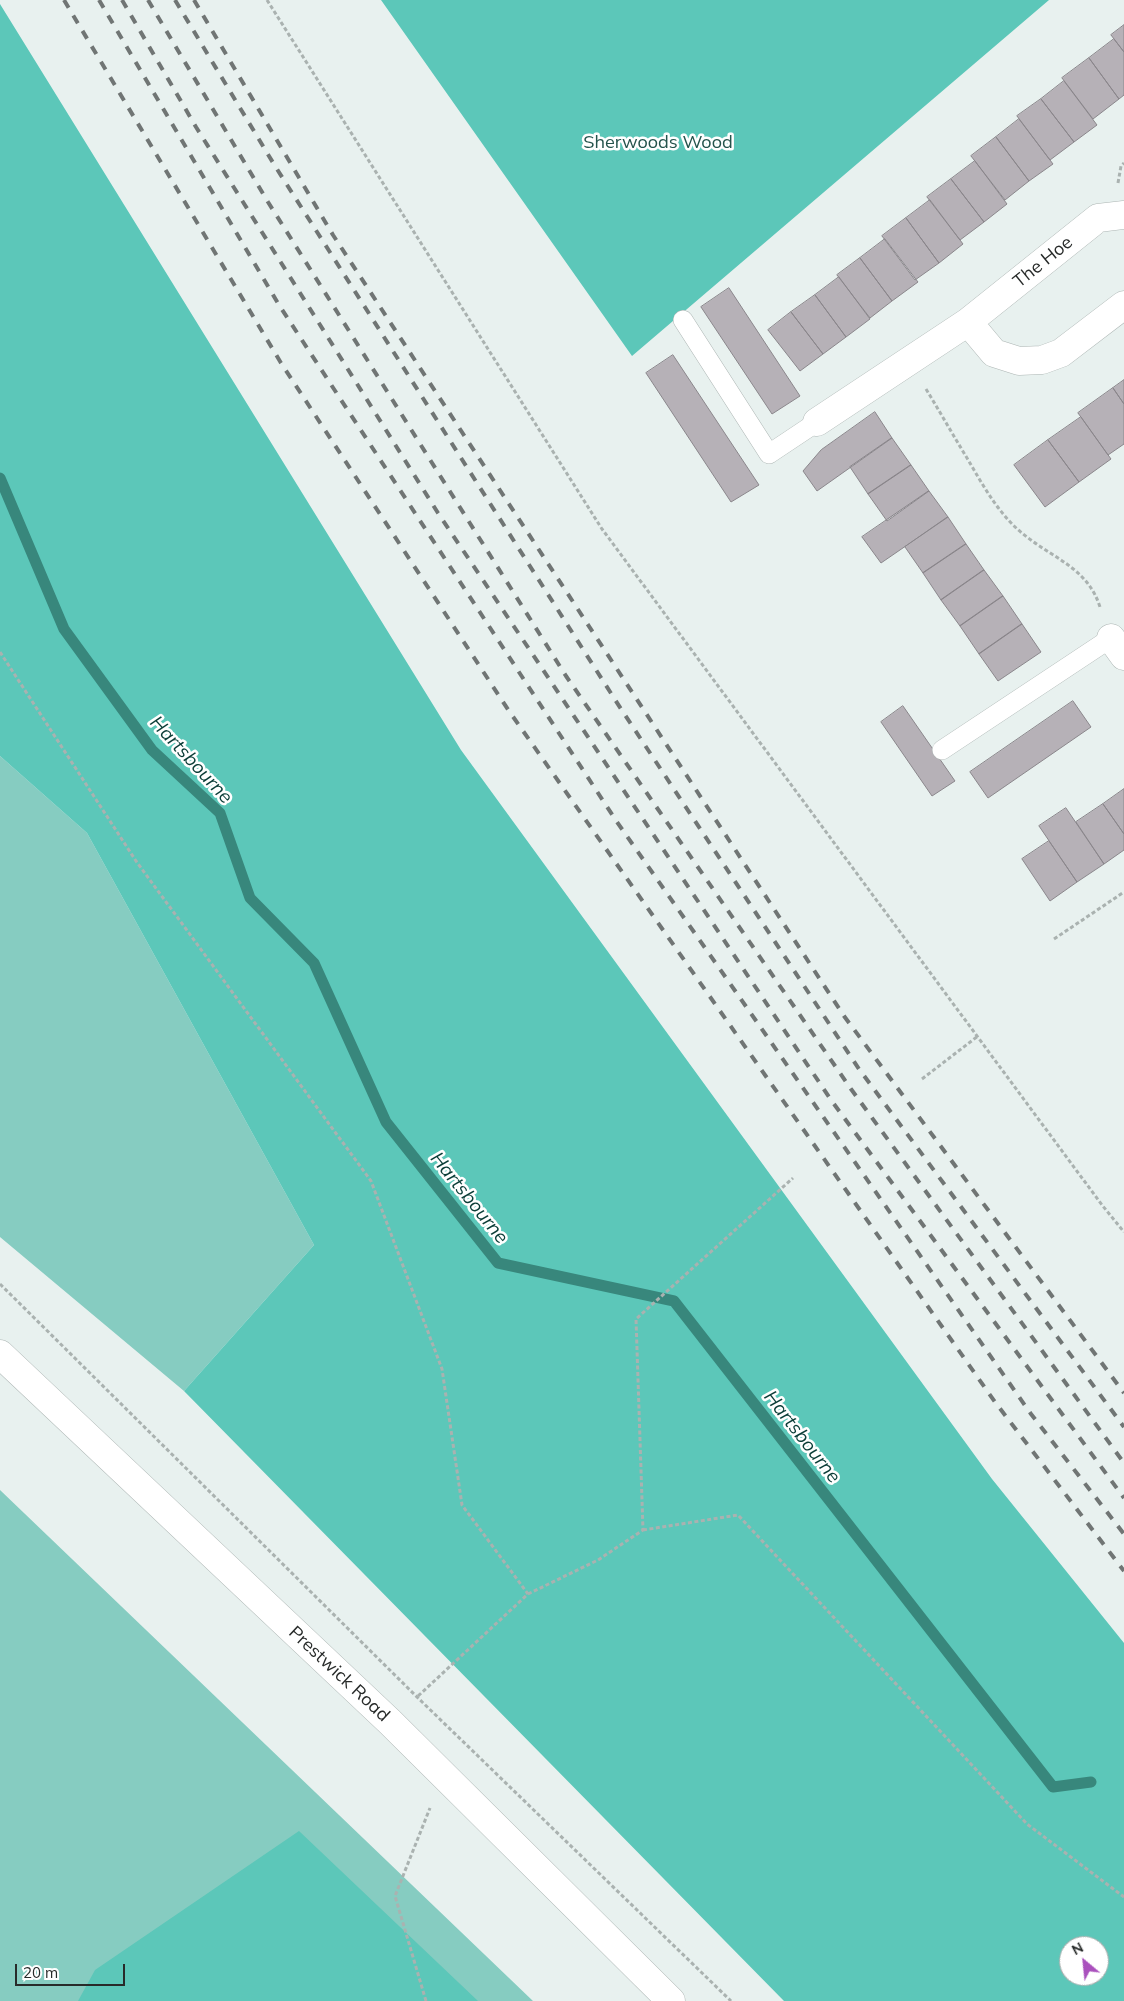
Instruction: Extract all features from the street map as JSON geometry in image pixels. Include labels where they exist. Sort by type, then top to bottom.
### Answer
[{"type":"main road","name":"The Hoe","points":[[817,422],[968,322],[1098,218],[1124,214]]},
{"type":"main road","points":[[968,322],[994,353],[1019,362],[1042,360],[1060,353],[1124,305]]},
{"type":"main road","name":"Prestwick Road","points":[[0,1354],[390,1722],[671,2001]]},
{"type":"lane","points":[[682,320],[769,454],[817,422]]},
{"type":"lane","points":[[942,750],[1117,647]]},
{"type":"path","points":[[268,0],[602,529],[1102,1206],[1124,1232]]},
{"type":"path","points":[[909,361],[988,494],[1005,517],[1027,537],[1077,570],[1097,597],[1117,647]]},
{"type":"path","points":[[0,652],[136,861],[371,1181],[442,1369],[462,1505],[528,1594]]},
{"type":"path","points":[[1054,939],[1124,892]]},
{"type":"path","points":[[922,1079],[978,1036]]},
{"type":"path","points":[[643,1530],[636,1319],[793,1178]]},
{"type":"path","points":[[0,1284],[417,1697],[731,2001]]},
{"type":"path","points":[[417,1697],[528,1594],[598,1560],[643,1530],[738,1515],[1027,1824],[1124,1897]]},
{"type":"path","points":[[426,2001],[395,1896],[444,1775]]},
{"type":"green space","name":"Sherwoods Wood","points":[[381,0],[1049,0],[632,356]]},
{"type":"green space","points":[[0,4],[461,750],[992,1479],[1124,1643],[1124,2001],[784,2001],[184,1391],[314,1245],[87,833],[0,756]]},
{"type":"green space","points":[[0,756],[87,833],[314,1245],[184,1391],[0,1237]]},
{"type":"green space","points":[[0,1490],[533,2001],[0,2001]]},
{"type":"green space","points":[[299,1831],[478,2001],[78,2001],[95,1970]]},
{"type":"building","points":[[1124,25],[1124,52],[1111,35]]},
{"type":"building","points":[[1114,39],[1124,52],[1124,95],[1119,99],[1089,58]]},
{"type":"building","points":[[1089,58],[1119,99],[1093,119],[1062,78]]},
{"type":"building","points":[[1064,81],[1097,125],[1074,142],[1041,99]]},
{"type":"building","points":[[1041,99],[1074,142],[1050,160],[1017,116]]},
{"type":"building","points":[[1019,119],[1053,164],[1029,181],[996,137]]},
{"type":"building","points":[[996,137],[1029,181],[1005,200],[971,156]]},
{"type":"building","points":[[975,161],[1007,204],[984,222],[951,179]]},
{"type":"building","points":[[951,179],[984,222],[960,240],[927,197]]},
{"type":"building","points":[[930,200],[963,244],[939,263],[906,218]]},
{"type":"building","points":[[906,218],[939,263],[915,280],[882,236]]},
{"type":"building","points":[[885,239],[918,282],[892,301],[860,258]]},
{"type":"building","points":[[860,258],[892,301],[870,318],[837,275]]},
{"type":"building","points":[[839,277],[870,319],[846,337],[815,295]]},
{"type":"building","points":[[729,288],[800,396],[772,414],[701,307]]},
{"type":"building","points":[[815,295],[846,337],[823,354],[791,312]]},
{"type":"building","points":[[791,312],[823,354],[800,371],[768,330]]},
{"type":"building","points":[[673,355],[759,485],[731,502],[646,373]]},
{"type":"building","points":[[1124,380],[1124,404],[1113,388]]},
{"type":"building","points":[[1113,388],[1124,404],[1124,444],[1108,455],[1078,413]]},
{"type":"building","points":[[875,412],[892,438],[817,491],[803,471],[821,450]]},
{"type":"building","points":[[1081,417],[1111,459],[1079,482],[1048,440]]},
{"type":"building","points":[[892,438],[911,465],[868,494],[850,467]]},
{"type":"building","points":[[1048,440],[1079,482],[1045,507],[1014,465]]},
{"type":"building","points":[[911,465],[929,491],[887,521],[868,494]]},
{"type":"building","points":[[929,491],[948,517],[881,563],[862,537]]},
{"type":"building","points":[[948,517],[966,544],[923,573],[905,547]]},
{"type":"building","points":[[966,544],[984,570],[941,600],[923,573]]},
{"type":"building","points":[[984,570],[1003,596],[960,626],[941,600]]},
{"type":"building","points":[[1003,596],[1022,624],[979,654],[960,626]]},
{"type":"building","points":[[1022,624],[1041,652],[998,681],[979,654]]},
{"type":"building","points":[[1073,701],[1091,727],[988,798],[970,772]]},
{"type":"building","points":[[903,706],[955,781],[932,796],[881,722]]},
{"type":"building","points":[[1124,789],[1124,834],[1103,804]]},
{"type":"building","points":[[1103,804],[1124,834],[1124,850],[1104,864],[1076,822]]},
{"type":"building","points":[[1066,808],[1104,864],[1077,882],[1039,826]]},
{"type":"building","points":[[1049,841],[1077,882],[1050,901],[1022,859]]},
{"type":"waterway","name":"Hartsbourne","points":[[0,478],[64,629],[152,750],[220,813],[250,898],[314,963],[386,1122],[498,1263],[674,1301],[1053,1787],[1091,1782]]},
{"type":"railway","points":[[64,0],[281,363],[509,711],[995,1402],[1124,1571]]},
{"type":"railway","points":[[99,0],[279,305],[617,822],[1031,1414],[1124,1534]]},
{"type":"railway","points":[[122,0],[196,127],[438,513],[831,1100],[1124,1498]]},
{"type":"railway","points":[[148,0],[268,202],[566,676],[851,1089],[1124,1463]]},
{"type":"railway","points":[[175,0],[275,166],[621,709],[859,1069],[1124,1427]]},
{"type":"railway","points":[[194,0],[333,235],[844,1016],[1124,1393]]}]
